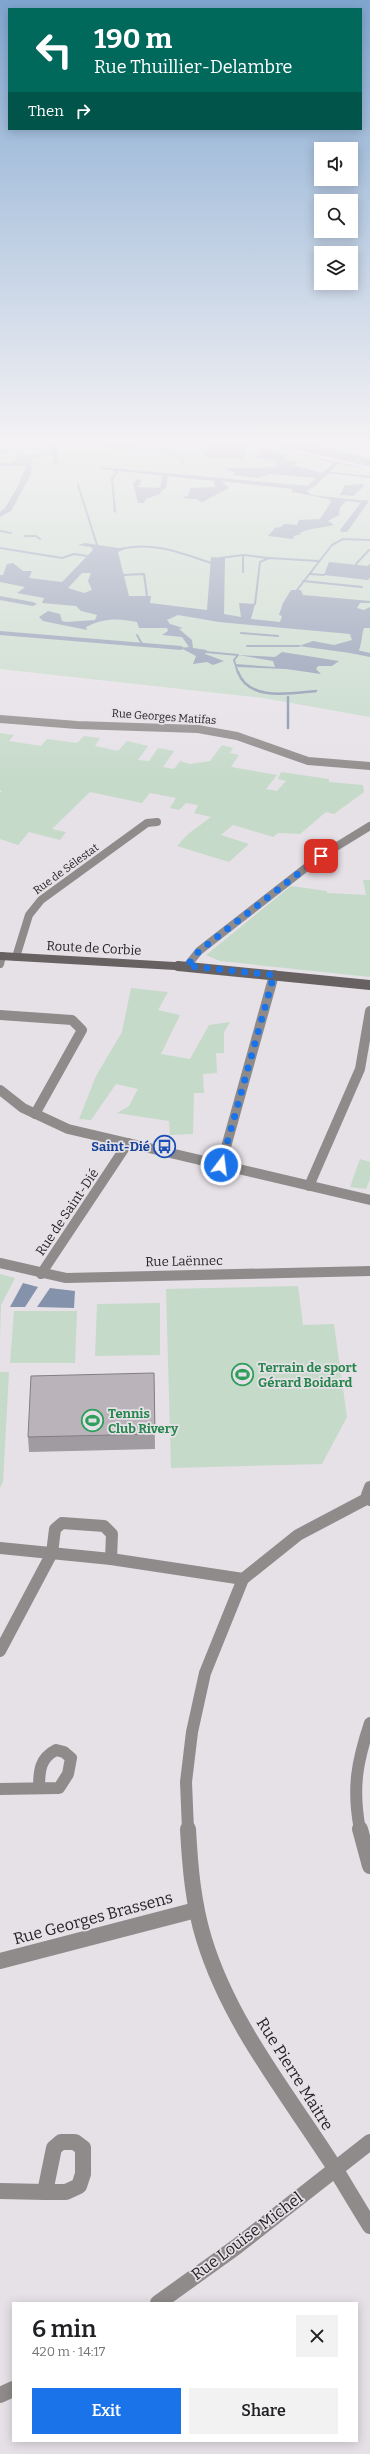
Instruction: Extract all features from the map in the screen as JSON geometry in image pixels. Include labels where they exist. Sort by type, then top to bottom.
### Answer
[{"type":"main road","name":"Route de Corbie","points":[[1,959],[16,957],[187,966],[370,985]]},
{"type":"street","name":"Rue Georges Matifas","points":[[0,719],[77,725],[198,729],[236,736],[312,762],[370,766]]},
{"type":"street","name":"Rue de Sélestat","points":[[16,957],[29,916],[41,900],[147,824],[157,822]]},
{"type":"street","points":[[187,966],[199,951],[321,856],[370,826]]},
{"type":"street","points":[[221,1165],[274,975]]},
{"type":"street","points":[[309,1186],[360,1069],[370,1011]]},
{"type":"street","points":[[0,1015],[72,1020],[82,1030],[35,1114]]},
{"type":"street","points":[[0,1090],[14,1102],[35,1114],[68,1129],[370,1200]]},
{"type":"street","name":"Rue de Saint-Dié","points":[[41,1274],[128,1143]]},
{"type":"street","name":"Rue Laënnec","points":[[0,1263],[41,1274],[81,1278],[370,1272]]},
{"type":"street","points":[[0,1548],[111,1559],[243,1579],[298,1535],[369,1495]]},
{"type":"street","points":[[0,1651],[52,1554],[55,1529],[62,1523],[104,1526],[112,1534],[111,1559]]},
{"type":"street","name":"Rue Pierre Maitre","points":[[243,1579],[205,1673],[192,1732],[186,1797],[191,1881],[196,1910],[220,1977],[254,2048],[369,2220]]},
{"type":"street","points":[[370,1723],[360,1755],[357,1784],[359,1825],[370,1866]]},
{"type":"street","points":[[0,1789],[59,1788],[69,1774],[71,1758],[64,1752],[56,1750],[50,1753],[41,1763],[39,1788]]},
{"type":"street","name":"Rue Georges Brassens","points":[[0,1961],[196,1910]]},
{"type":"street","name":"Rue Louise Michel","points":[[159,2302],[236,2247],[370,2142]]},
{"type":"street","points":[[0,2191],[44,2192]]},
{"type":"street","points":[[0,2394],[12,2389]]},
{"type":"green space","points":[[0,559],[370,559],[370,717],[263,698],[0,669]]},
{"type":"green space","points":[[0,733],[14,735],[9,741],[41,746],[47,739],[77,743],[84,736],[100,738],[95,746],[118,751],[127,741],[148,746],[138,760],[149,761],[158,748],[174,751],[163,767],[174,769],[180,761],[190,764],[210,761],[222,745],[233,748],[230,753],[239,755],[231,767],[277,775],[266,789],[277,791],[286,781],[278,779],[281,772],[329,779],[329,782],[363,785],[364,792],[334,814],[326,812],[300,834],[278,833],[273,837],[233,825],[221,835],[249,844],[229,862],[177,846],[188,834],[211,817],[194,813],[198,805],[186,803],[179,810],[170,808],[176,798],[150,793],[142,803],[90,792],[52,829],[66,832],[60,840],[29,832],[18,845],[0,839],[0,793],[2,791],[0,790]]},
{"type":"green space","points":[[363,880],[370,880],[370,977],[220,961],[206,955],[291,886],[327,891],[327,893],[366,895]]},
{"type":"green space","points":[[131,988],[168,992],[158,1010],[180,1015],[161,1054],[190,1059],[209,1025],[230,1022],[224,1032],[224,1053],[216,1053],[217,1073],[203,1074],[204,1093],[194,1093],[193,1134],[170,1135],[169,1121],[117,1113],[129,1106],[138,1089],[116,1084],[91,1120],[79,1119],[96,1076],[122,1032]]},
{"type":"green space","points":[[360,1159],[370,1162],[370,1179],[366,1189],[350,1187]]},
{"type":"green space","points":[[0,1274],[15,1278],[1,1305],[0,1340]]},
{"type":"green space","name":"Terrain de sport Gérard Boidard","points":[[298,1286],[303,1325],[334,1324],[347,1417],[322,1464],[171,1468],[166,1289]]},
{"type":"green space","points":[[160,1303],[160,1355],[95,1356],[97,1304]]},
{"type":"green space","points":[[14,1311],[77,1311],[75,1363],[10,1363]]},
{"type":"green space","points":[[0,1372],[9,1372],[3,1482],[0,1488]]},
{"type":"water","points":[[85,559],[120,559],[129,596],[151,596],[150,603],[207,610],[211,559],[225,559],[224,614],[241,617],[239,603],[255,604],[251,619],[280,622],[282,616],[279,615],[283,603],[291,590],[301,590],[303,595],[370,601],[370,603],[360,603],[357,608],[364,610],[370,607],[370,628],[364,628],[360,648],[357,654],[299,646],[313,641],[334,645],[352,640],[350,634],[219,622],[178,615],[167,620],[170,624],[183,628],[179,629],[192,640],[193,648],[207,650],[205,654],[224,661],[213,665],[207,662],[193,664],[196,656],[181,648],[189,647],[182,637],[162,635],[168,631],[167,628],[139,628],[137,622],[117,619],[105,620],[93,624],[86,627],[87,630],[43,621],[39,617],[48,611],[60,614],[62,621],[66,622],[95,620],[97,615],[81,611],[76,606],[42,603],[44,598],[17,593],[25,587],[0,582],[0,575],[3,575],[7,564],[13,563],[23,571],[32,571],[29,578],[62,582]],"holes":[[[82,573],[91,573],[88,581],[92,590],[84,593],[68,588]]]},
{"type":"water","points":[[329,562],[368,566],[370,563],[370,578],[368,580],[324,575]]},
{"type":"water","points":[[282,652],[339,661],[332,666],[318,666],[316,669],[321,674],[286,669],[238,667],[235,664],[275,667],[273,661],[238,655],[275,657]]},
{"type":"water","points":[[23,1283],[38,1287],[25,1307],[10,1307]]},
{"type":"water","points":[[50,1288],[75,1291],[74,1308],[37,1307]]},
{"type":"building","name":"Tennis Club Rivery","points":[[154,1373],[155,1434],[28,1437],[31,1376]]},
{"type":"waterway","points":[[197,559],[211,563]]},
{"type":"waterway","points":[[243,559],[243,572]]},
{"type":"waterway","points":[[255,604],[260,562],[268,559]]},
{"type":"waterway","points":[[277,559],[318,561]]},
{"type":"waterway","points":[[304,581],[321,559]]},
{"type":"waterway","points":[[356,564],[361,559]]},
{"type":"waterway","points":[[123,575],[144,574],[147,596]]},
{"type":"waterway","points":[[310,574],[324,575]]},
{"type":"waterway","points":[[299,592],[297,590],[304,581]]},
{"type":"waterway","points":[[304,581],[362,587]]},
{"type":"waterway","points":[[0,598],[33,604]]},
{"type":"waterway","points":[[0,633],[181,648]]},
{"type":"waterway","points":[[241,633],[278,636]]},
{"type":"waterway","points":[[137,635],[142,644]]},
{"type":"waterway","points":[[356,639],[353,651],[370,655]]},
{"type":"waterway","points":[[247,646],[299,646]]},
{"type":"waterway","points":[[206,652],[238,655],[234,660],[238,673]]},
{"type":"waterway","points":[[238,672],[243,682],[251,688],[261,692],[283,694],[316,691]]},
{"type":"waterway","points":[[288,697],[288,728]]},
{"type":"place","name":"Saint-Dié","points":[[165,1146]]},
{"type":"place","name":"Terrain de sport Gérard Boidard","points":[[242,1374]]},
{"type":"place","name":"Tennis Club Rivery","points":[[93,1420]]},
{"type":"route","points":[[221,1165],[274,975],[187,966],[188,962],[199,951],[254,907],[321,856]]}]
